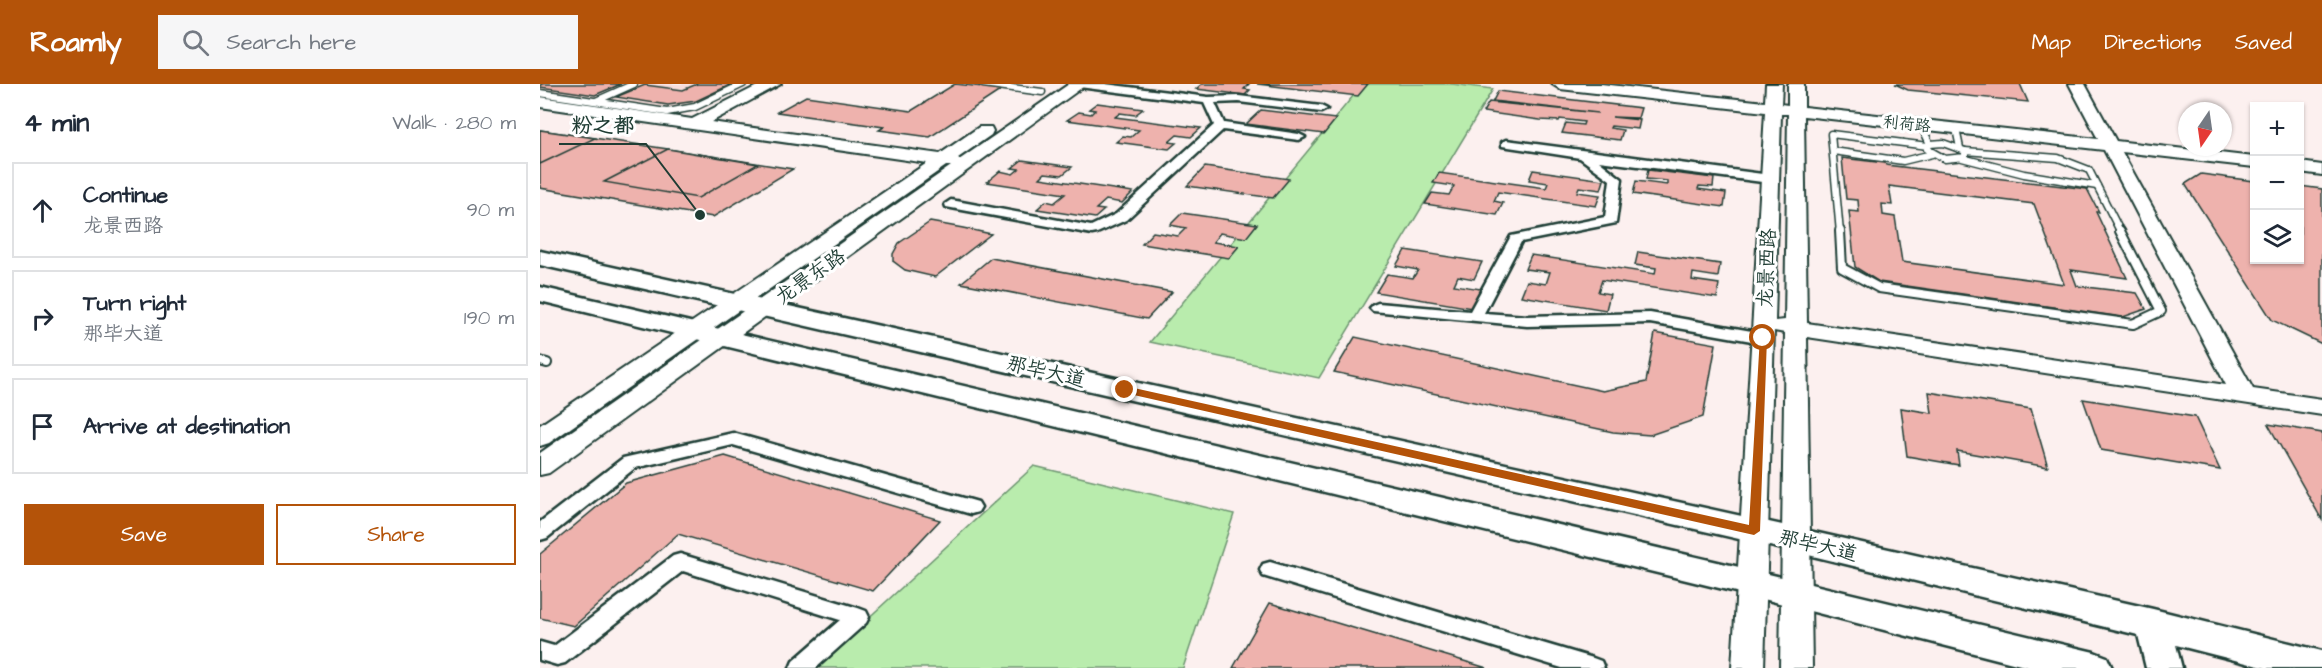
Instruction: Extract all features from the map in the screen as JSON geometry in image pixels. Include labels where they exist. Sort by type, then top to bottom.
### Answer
[{"type":"main road","points":[[694,124],[773,84]]},
{"type":"main road","name":"龙景东路","points":[[540,437],[709,333],[968,163],[1079,84]]},
{"type":"main road","name":"利荷路","points":[[1560,84],[1785,99],[1956,129],[2250,154]]},
{"type":"main road","name":"利荷路","points":[[1616,84],[1785,99],[2250,161]]},
{"type":"main road","points":[[2077,84],[2244,395]]},
{"type":"main road","name":"龙景东路","points":[[540,466],[709,333],[944,159],[1048,88]]},
{"type":"main road","name":"龙景西路","points":[[1748,668],[1770,179],[1785,99]]},
{"type":"main road","name":"龙景西路","points":[[1785,99],[1796,327],[1796,668]]},
{"type":"main road","points":[[540,102],[587,105],[694,124],[968,163]]},
{"type":"main road","points":[[2304,160],[2322,162]]},
{"type":"main road","points":[[2304,168],[2322,170]]},
{"type":"main road","name":"那毕大道","points":[[540,258],[751,304],[1280,426],[1796,540],[2153,624],[2322,667]]},
{"type":"main road","points":[[540,294],[1796,594],[2094,668]]},
{"type":"main road","points":[[1763,330],[1796,327],[2322,407]]},
{"type":"main road","points":[[2153,624],[2164,668]]},
{"type":"street","points":[[1079,84],[1208,100],[1239,99],[1321,109]]},
{"type":"street","points":[[1208,100],[1220,126]]},
{"type":"street","points":[[951,204],[1092,230],[1121,217],[1220,126],[1299,136]]},
{"type":"street","points":[[1506,144],[1770,179]]},
{"type":"street","points":[[1475,316],[1516,239],[1611,220],[1616,179],[1582,155]]},
{"type":"street","points":[[1378,308],[1527,321],[1650,318],[1763,330]]},
{"type":"street","points":[[540,533],[628,463],[732,439],[971,507]]},
{"type":"street","points":[[540,651],[557,656],[680,562],[858,617],[801,668]]},
{"type":"street","points":[[1270,570],[1593,668]]},
{"type":"lane","points":[[587,105],[634,84]]},
{"type":"lane","points":[[540,93],[587,105],[667,112],[695,107],[743,84]]},
{"type":"lane","points":[[983,84],[1048,88]]},
{"type":"lane","points":[[1920,124],[1929,145],[1928,151],[1932,154]]},
{"type":"lane","points":[[1956,129],[1962,152]]},
{"type":"lane","points":[[1833,151],[1903,160],[1932,154],[1950,159],[1962,152],[2058,158],[2089,170],[2161,311],[2133,324],[1879,288],[1842,268],[1831,134],[1929,145],[1941,143],[1962,152],[2024,174],[2097,186]]},
{"type":"shaded area","points":[[540,84],[736,84],[679,111],[540,89]]},
{"type":"green space","points":[[1363,84],[1452,84],[1493,89],[1319,378],[1150,342]]},
{"type":"green space","points":[[1034,466],[1234,514],[1183,668],[814,668]]},
{"type":"building","points":[[541,84],[621,84],[595,95],[540,87]]},
{"type":"building","points":[[697,84],[732,84],[696,101],[668,105],[616,97],[645,85],[683,90]]},
{"type":"building","points":[[955,84],[1003,89],[930,137],[879,130],[884,127],[777,112],[806,96],[911,111]]},
{"type":"building","points":[[1202,84],[1249,84],[1244,89],[1250,90],[1245,95],[1196,89]]},
{"type":"building","points":[[1257,84],[1368,84],[1358,96]]},
{"type":"building","points":[[1895,84],[2020,84],[2028,102],[1908,90]]},
{"type":"building","points":[[1498,91],[1641,108],[1638,118],[1612,117],[1640,120],[1638,129],[1611,126],[1610,128],[1623,130],[1620,140],[1562,133],[1566,123],[1583,125],[1584,122],[1560,119],[1559,121],[1540,120],[1483,112],[1489,102],[1598,113],[1493,101]]},
{"type":"building","points":[[1097,103],[1143,109],[1135,115],[1120,113],[1115,117],[1201,128],[1191,137],[1177,135],[1169,142],[1176,143],[1169,149],[1116,142],[1123,136],[1131,137],[1139,130],[1067,120],[1079,112],[1091,114],[1095,110],[1089,109]]},
{"type":"building","points":[[1261,110],[1336,119],[1324,134],[1246,124]]},
{"type":"building","points":[[540,130],[793,169],[713,217],[540,188]]},
{"type":"building","points":[[540,130],[595,138],[540,164]]},
{"type":"building","points":[[668,149],[758,164],[698,198],[604,182]]},
{"type":"building","points":[[1842,158],[2087,189],[2127,278],[2071,270],[2077,286],[2137,293],[2146,309],[2123,317],[1879,282],[1855,267],[1849,211],[1859,212],[1858,200],[1846,199]],"holes":[[[1889,186],[2034,204],[2064,284],[1902,262],[1895,217],[1883,215],[1882,204],[1892,205]]]},
{"type":"building","points":[[1022,160],[1072,167],[1062,175],[1045,173],[1040,178],[1133,192],[1122,203],[1106,200],[1096,209],[1104,210],[1095,218],[1037,209],[1046,201],[1054,203],[1065,194],[987,182],[1000,171],[1013,174],[1019,169],[1012,168]]},
{"type":"building","points":[[1205,167],[1289,179],[1273,198],[1187,186]]},
{"type":"building","points":[[1533,170],[1604,180],[1601,190],[1579,187],[1577,192],[1600,195],[1596,206],[1498,192],[1494,201],[1503,203],[1497,215],[1425,204],[1432,193],[1449,195],[1454,186],[1433,183],[1439,173],[1546,188],[1548,183],[1529,180]]},
{"type":"building","points":[[1648,170],[1714,178],[1713,187],[1699,186],[1698,189],[1726,193],[1724,207],[1633,194],[1636,181],[1667,185],[1667,181],[1646,179]]},
{"type":"building","points":[[2201,174],[2250,180],[2250,264],[2304,264],[2304,187],[2322,189],[2322,344],[2272,320],[2185,184]]},
{"type":"building","points":[[1182,213],[1257,224],[1246,238],[1220,233],[1213,242],[1239,246],[1229,258],[1142,244],[1153,232],[1178,236],[1186,228],[1170,225]]},
{"type":"building","points":[[930,222],[991,234],[935,277],[905,270],[893,261],[893,254],[899,243]]},
{"type":"building","points":[[1405,250],[1482,262],[1474,279],[1458,276],[1454,285],[1481,289],[1472,308],[1376,292],[1387,274],[1413,278],[1418,270],[1396,266]]},
{"type":"building","points":[[1638,252],[1720,264],[1718,277],[1693,273],[1692,280],[1719,284],[1717,298],[1602,280],[1598,292],[1610,294],[1606,310],[1521,296],[1527,281],[1546,284],[1550,272],[1525,269],[1531,255],[1655,274],[1656,268],[1635,265]]},
{"type":"building","points":[[991,258],[1172,292],[1147,319],[961,283]]},
{"type":"building","points":[[1655,333],[1716,344],[1703,417],[1650,435],[1613,432],[1334,372],[1355,337],[1603,391],[1646,382]]},
{"type":"building","points":[[1929,392],[2031,409],[2048,467],[1957,451],[1959,465],[1907,456],[1901,408],[1932,413]]},
{"type":"building","points":[[2083,399],[2195,417],[2220,470],[2101,450]]},
{"type":"building","points":[[2268,424],[2322,433],[2322,520]]},
{"type":"building","points":[[725,456],[940,520],[873,591],[678,534],[574,626],[540,618],[540,554],[626,483]]},
{"type":"building","points":[[1270,603],[1487,668],[1233,668]]},
{"type":"place","name":"粉之都","points":[[700,215]]},
{"type":"route","points":[[1125,390],[1754,531],[1763,338]]}]
